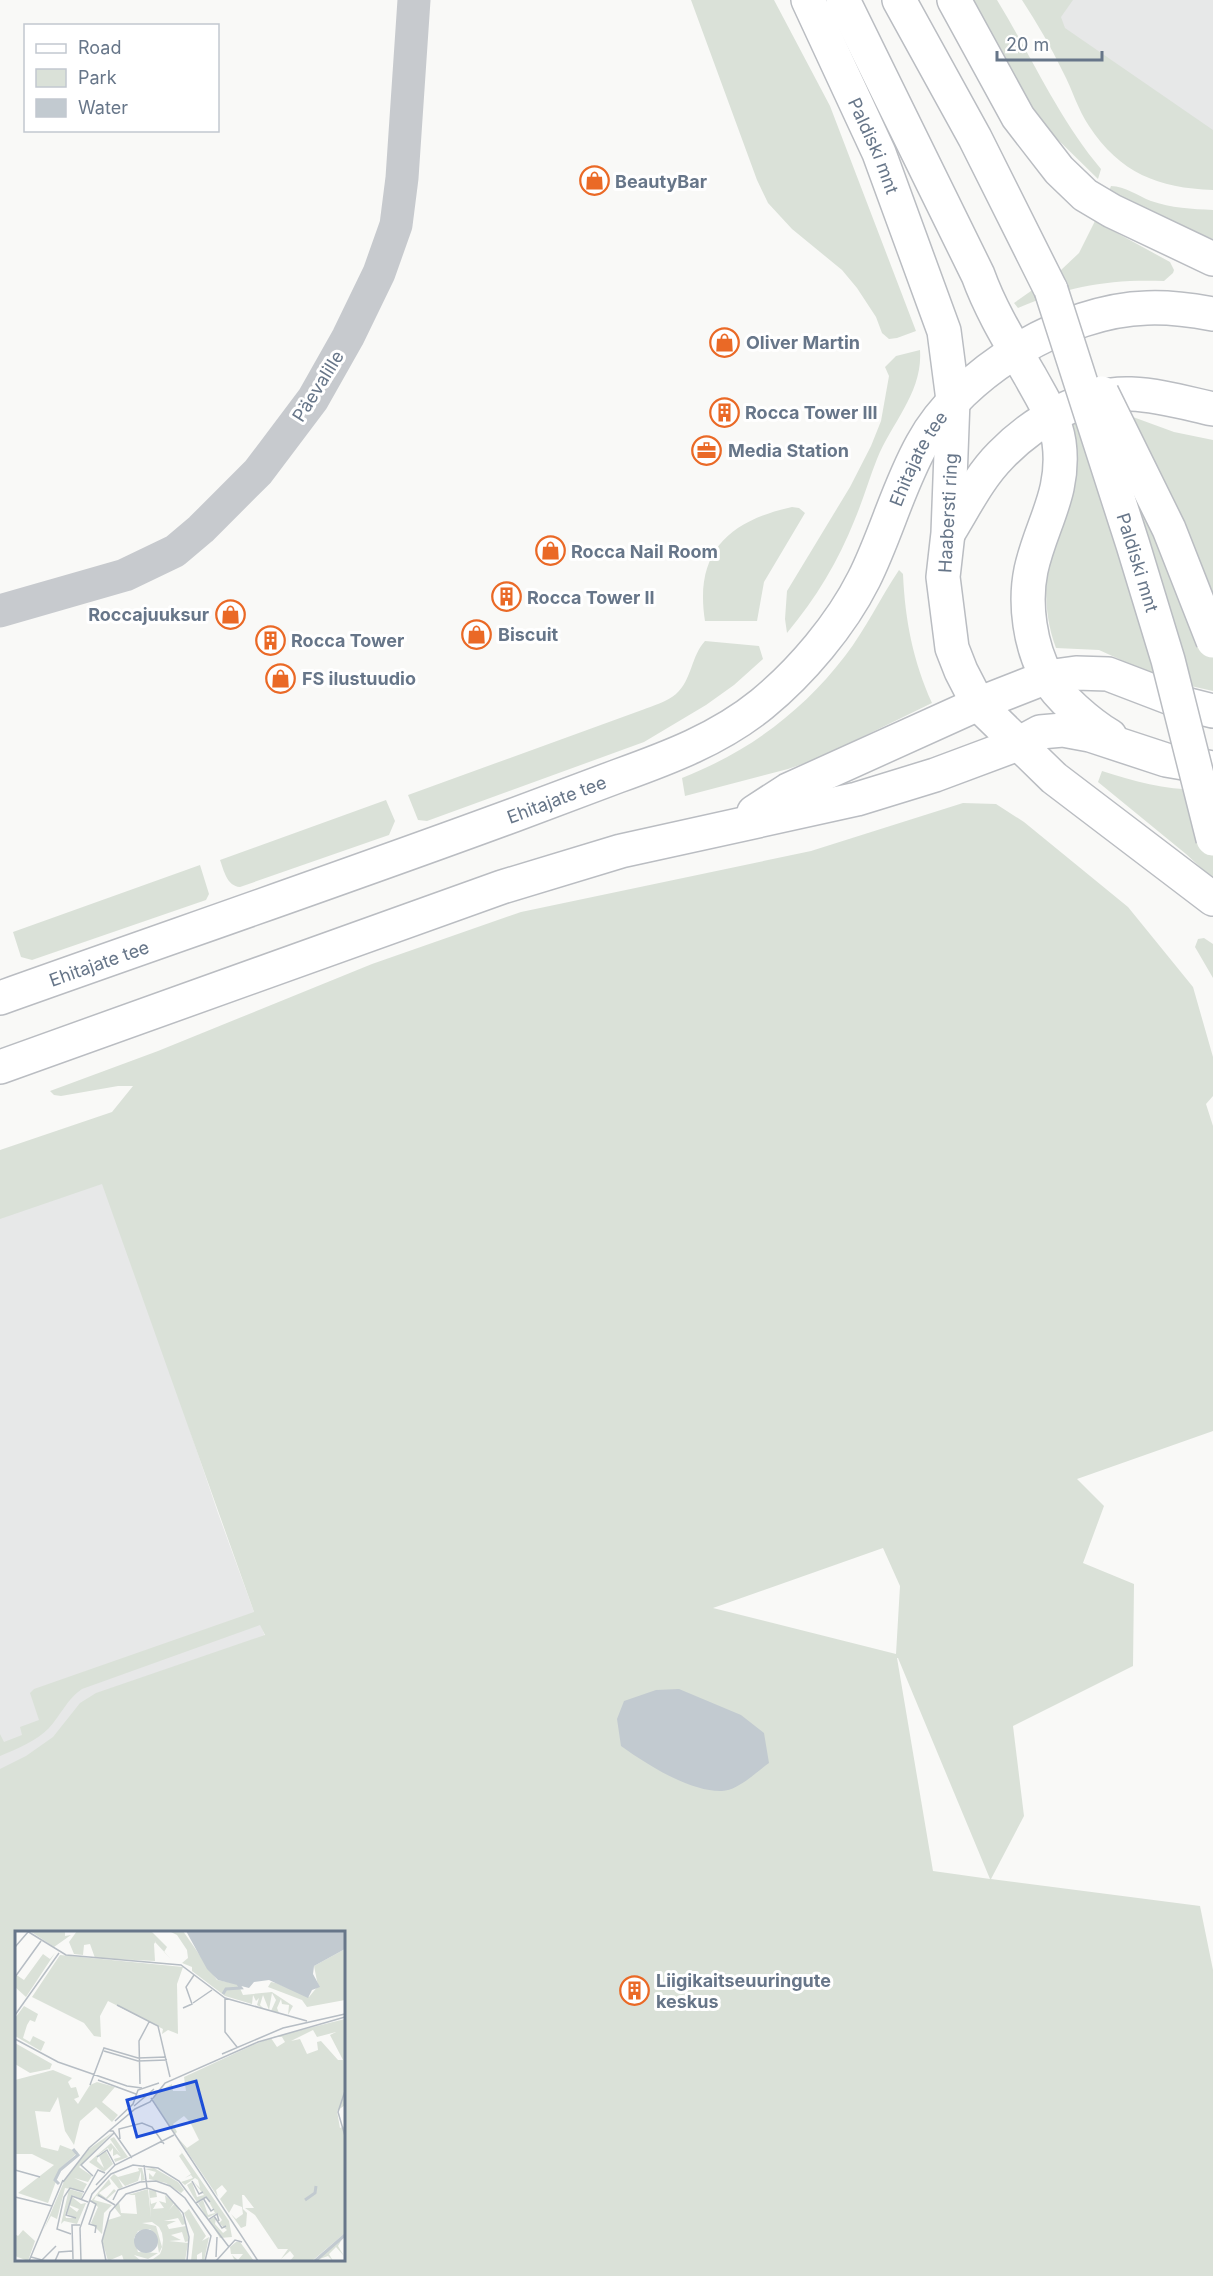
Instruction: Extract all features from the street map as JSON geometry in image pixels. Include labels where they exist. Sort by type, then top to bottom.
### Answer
[{"type":"main road","name":"Paldiski mnt","points":[[808,0],[879,153],[901,211],[944,331],[953,400]]},
{"type":"main road","points":[[843,0],[978,274],[987,301],[1053,417],[1059,441],[1061,468],[1056,497],[1032,568],[1028,592],[1033,638],[1047,677],[1083,716],[1099,729],[1132,748]]},
{"type":"main road","name":"Paldiski mnt","points":[[898,0],[975,138],[1169,529],[1213,641]]},
{"type":"main road","points":[[954,0],[1018,117],[1059,170],[1084,195],[1112,212],[1213,259]]},
{"type":"main road","name":"Paldiski mnt","points":[[1051,290],[1168,660],[1213,839]]},
{"type":"main road","points":[[953,400],[985,372],[1016,352],[1064,327],[1103,314],[1144,308],[1186,309],[1213,314]]},
{"type":"main road","points":[[948,533],[979,482],[1001,455],[1034,427],[1073,405],[1096,397],[1129,394],[1162,396],[1213,408]]},
{"type":"main road","name":"Haabersti ring","points":[[953,400],[948,533],[943,577],[950,637],[961,671],[978,704],[1006,748]]},
{"type":"main road","name":"Ehitajate tee","points":[[0,998],[453,837],[672,756],[724,731],[763,703],[810,657],[846,610],[864,579],[919,450],[938,418],[953,400]]},
{"type":"main road","points":[[733,826],[788,790],[978,704],[1047,677],[1076,673],[1108,674],[1190,705],[1213,711]]},
{"type":"main road","points":[[0,1067],[502,887],[621,852],[857,799],[934,775],[1006,748],[1040,732],[1063,730],[1090,735],[1166,760],[1213,768]]},
{"type":"main road","points":[[1006,748],[1054,778],[1213,899]]},
{"type":"street","name":"Päevalille","points":[[0,611],[125,575],[175,551],[201,529],[258,471],[313,399],[348,337],[379,273],[396,225],[402,178],[414,0]]},
{"type":"shaded area","points":[[1031,0],[1213,0],[1213,183]]},
{"type":"shaded area","points":[[0,1172],[106,1183],[218,1513],[254,1612],[261,1625],[300,1738],[0,1896]]},
{"type":"green space","points":[[691,0],[774,0],[830,106],[916,331],[889,339],[882,333],[876,317],[842,270],[792,229],[768,203],[757,180]]},
{"type":"green space","points":[[962,0],[997,0],[1058,108],[1101,169],[1098,179],[1047,129],[1026,104]]},
{"type":"green space","points":[[1022,0],[1073,0],[1061,17],[1065,28],[1213,130],[1213,190],[1193,189],[1158,181],[1142,175],[1114,156],[1085,120],[1054,53]]},
{"type":"green space","points":[[1111,186],[1166,205],[1213,210],[1213,239],[1166,221],[1109,191]]},
{"type":"green space","points":[[1095,221],[1170,262],[1173,273],[1164,281],[1125,281],[1072,289],[1018,308],[1014,303],[1061,270],[1079,253]]},
{"type":"green space","points":[[920,350],[920,365],[912,393],[883,445],[858,512],[834,565],[817,593],[787,633],[785,619],[787,591],[850,487],[881,421],[889,376],[885,367],[896,356]]},
{"type":"green space","points":[[1133,417],[1174,432],[1213,440],[1213,691],[1151,677],[1099,650],[1056,648],[1051,632],[1046,601],[1047,569],[1064,424]]},
{"type":"green space","points":[[792,507],[799,508],[805,513],[764,582],[757,621],[705,621],[703,597],[705,576],[711,558],[721,543],[750,521]]},
{"type":"green space","points":[[899,570],[903,574],[908,624],[915,656],[932,703],[817,759],[788,769],[685,796],[682,778],[706,768],[751,743],[811,695],[853,646]]},
{"type":"green space","points":[[705,641],[759,646],[763,659],[734,685],[706,705],[644,742],[427,821],[418,820],[408,795],[664,702],[681,688]]},
{"type":"green space","points":[[1102,771],[1157,786],[1213,789],[1213,879],[1098,782]]},
{"type":"green space","points":[[386,800],[395,821],[389,835],[240,887],[232,884],[225,873],[220,860]]},
{"type":"green space","points":[[963,803],[996,804],[1024,822],[1128,907],[1193,987],[1213,1057],[1213,1096],[1206,1104],[1213,1126],[1213,1431],[1077,1479],[1104,1506],[1083,1563],[1134,1584],[1133,1666],[1013,1726],[1024,1816],[991,1879],[1200,1906],[1213,1970],[1213,2276],[0,2276],[0,1769],[26,1756],[53,1737],[80,1703],[96,1693],[265,1635],[260,1625],[82,1689],[72,1697],[44,1733],[0,1756],[0,1734],[4,1742],[22,1735],[20,1727],[39,1720],[30,1693],[34,1689],[254,1612],[102,1184],[0,1219],[0,1150],[112,1112],[133,1086],[118,1086],[61,1096],[54,1095],[50,1091],[158,1051],[372,964],[521,912],[811,851]],"holes":[[[883,1548],[900,1586],[896,1654],[713,1608]],[[898,1658],[990,1879],[933,1871]]]},
{"type":"green space","points":[[200,865],[209,894],[206,900],[32,960],[21,957],[13,932]]},
{"type":"green space","points":[[1204,938],[1213,944],[1213,978],[1195,947],[1198,939]]},
{"type":"water","points":[[679,1689],[741,1715],[764,1733],[769,1763],[735,1787],[722,1791],[709,1790],[669,1776],[621,1746],[617,1719],[624,1701],[656,1690]]},
{"type":"place","name":"BeautyBar","points":[[594,181]]},
{"type":"place","name":"Oliver Martin","points":[[725,342]]},
{"type":"place","name":"Rocca Tower III","points":[[724,412]]},
{"type":"place","name":"Media Station","points":[[707,450]]},
{"type":"place","name":"Rocca Nail Room","points":[[550,551]]},
{"type":"place","name":"Rocca Tower II","points":[[506,597]]},
{"type":"place","name":"Roccajuuksur","points":[[230,614]]},
{"type":"place","name":"Biscuit","points":[[477,634]]},
{"type":"place","name":"Rocca Tower","points":[[270,640]]},
{"type":"place","name":"FS ilustuudio","points":[[281,678]]},
{"type":"place","name":"Liigikaitseuuringute keskus","points":[[635,1990]]}]
